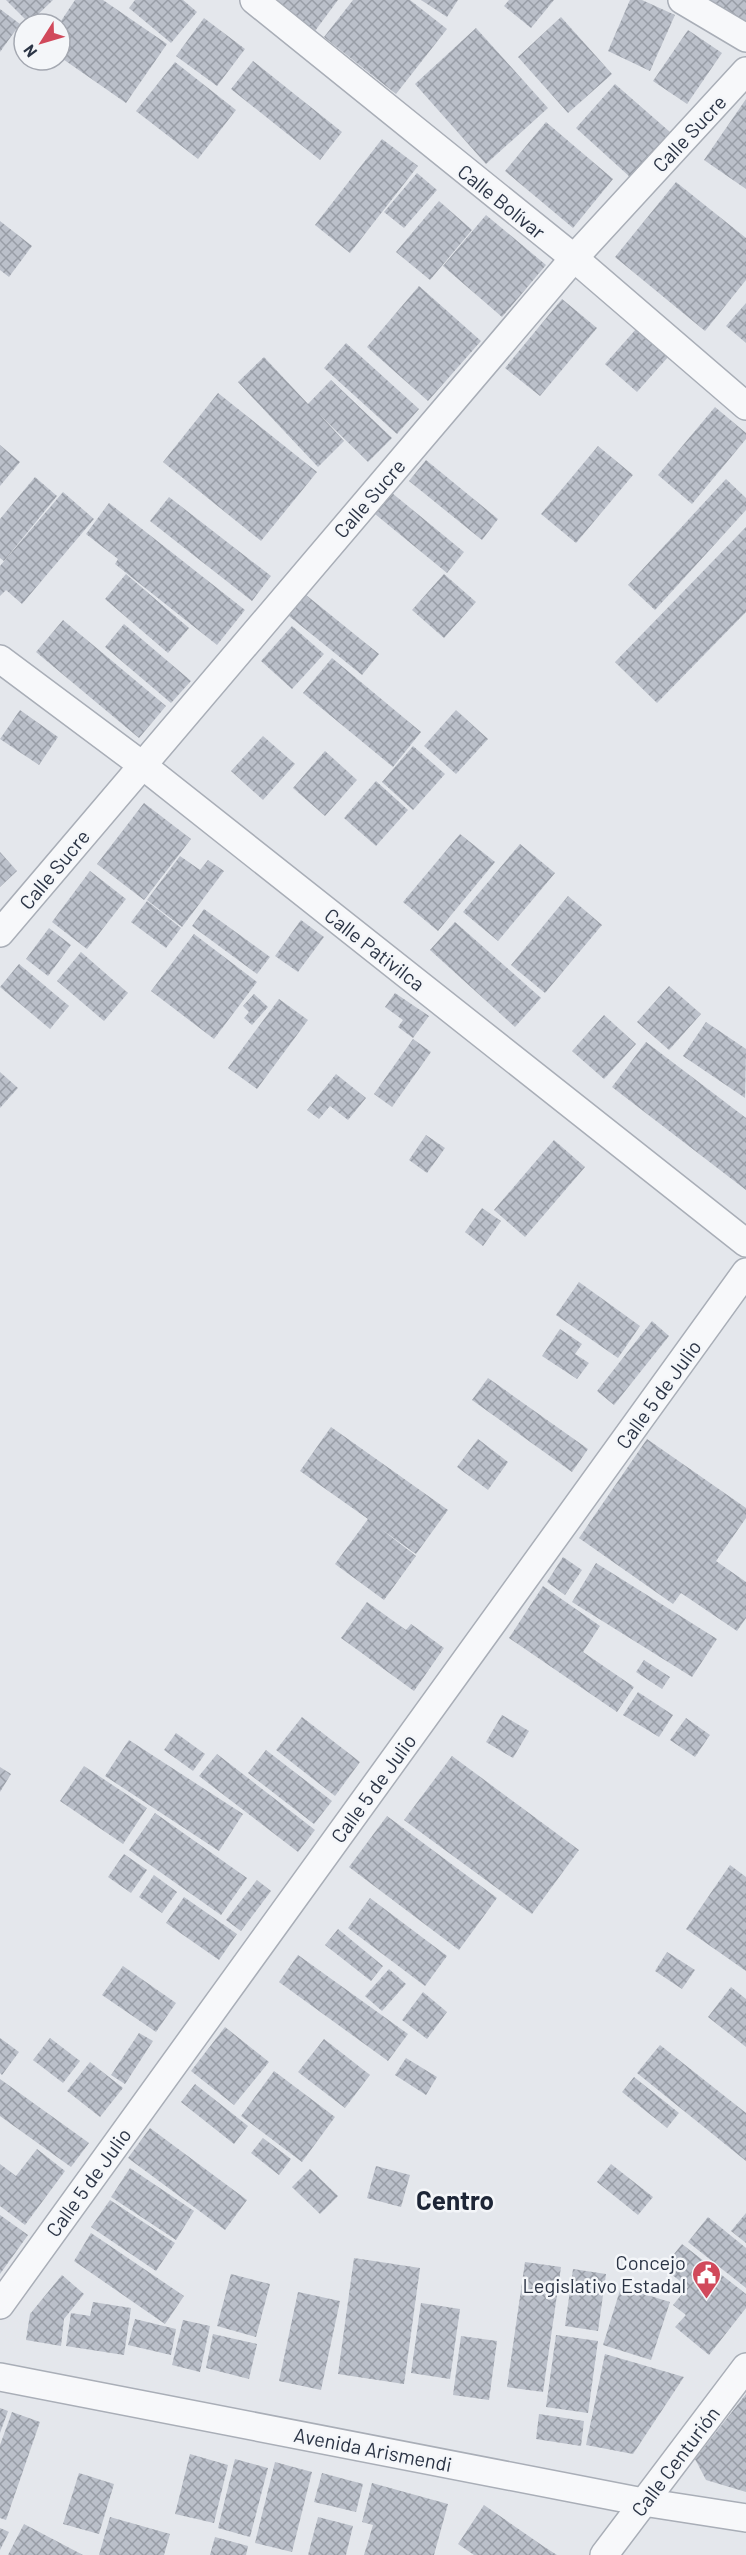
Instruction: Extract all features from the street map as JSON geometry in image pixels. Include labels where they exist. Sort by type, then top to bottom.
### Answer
[{"type":"street","name":"Calle Bolívar","points":[[254,0],[574,258],[746,406]]},
{"type":"street","points":[[682,0],[746,38]]},
{"type":"street","name":"Calle Sucre","points":[[0,933],[574,258],[746,71]]},
{"type":"street","name":"Calle Pativilca","points":[[0,659],[142,765],[746,1243]]},
{"type":"street","name":"Calle 5 de Julio","points":[[0,2305],[746,1272]]},
{"type":"street","name":"Calle Centurión","points":[[604,2555],[746,2367]]},
{"type":"street","name":"Avenida Arismendi","points":[[0,2377],[643,2502],[746,2518]]},
{"type":"building","points":[[6,0],[53,0],[40,12],[18,12]]},
{"type":"building","points":[[75,0],[103,0],[167,44],[126,103],[72,65],[72,12],[67,12]]},
{"type":"building","points":[[135,0],[183,0],[197,12],[171,43],[129,8]]},
{"type":"building","points":[[276,0],[338,0],[315,31]]},
{"type":"building","points":[[353,0],[410,0],[447,29],[396,94],[324,37]]},
{"type":"building","points":[[421,0],[458,0],[447,17]]},
{"type":"building","points":[[509,0],[554,0],[531,28],[504,6]]},
{"type":"building","points":[[630,0],[642,0],[675,15],[650,71],[608,51]]},
{"type":"building","points":[[707,0],[746,0],[746,28]]},
{"type":"building","points":[[0,9],[12,18],[12,35],[0,52]]},
{"type":"building","points":[[561,17],[612,74],[568,113],[518,57]]},
{"type":"building","points":[[204,18],[245,49],[217,86],[176,56]]},
{"type":"building","points":[[476,28],[548,108],[486,164],[415,84]]},
{"type":"building","points":[[688,30],[722,53],[687,104],[653,81]]},
{"type":"building","points":[[253,61],[342,132],[320,160],[231,89]]},
{"type":"building","points":[[175,62],[236,110],[198,159],[136,111]]},
{"type":"building","points":[[615,84],[670,132],[630,177],[576,128]]},
{"type":"building","points":[[746,99],[746,189],[704,160]]},
{"type":"building","points":[[546,122],[613,179],[573,228],[505,171]]},
{"type":"building","points":[[382,139],[418,166],[350,253],[315,225]]},
{"type":"building","points":[[417,173],[437,190],[404,228],[384,212]]},
{"type":"building","points":[[676,182],[746,238],[746,280],[705,331],[615,257]]},
{"type":"building","points":[[439,201],[472,230],[430,280],[396,252]]},
{"type":"building","points":[[486,215],[546,265],[502,317],[443,266]]},
{"type":"building","points":[[0,221],[32,246],[9,277],[0,270]]},
{"type":"building","points":[[419,286],[481,341],[428,401],[367,347]]},
{"type":"building","points":[[562,299],[597,328],[540,396],[505,368]]},
{"type":"building","points":[[746,303],[746,343],[726,326]]},
{"type":"building","points":[[637,328],[669,356],[637,392],[605,364]]},
{"type":"building","points":[[346,343],[419,409],[397,434],[324,368]]},
{"type":"building","points":[[264,357],[308,404],[331,380],[392,438],[368,462],[319,414],[344,441],[318,467],[238,382]]},
{"type":"building","points":[[218,393],[317,472],[261,541],[163,462]]},
{"type":"building","points":[[715,407],[746,433],[746,439],[692,504],[658,475]]},
{"type":"building","points":[[0,445],[20,462],[0,486]]},
{"type":"building","points":[[598,446],[633,475],[576,543],[541,514]]},
{"type":"building","points":[[426,460],[498,519],[482,540],[409,481]]},
{"type":"building","points":[[35,477],[57,496],[4,561],[0,558],[0,519]]},
{"type":"building","points":[[726,479],[746,498],[746,510],[655,610],[628,585]]},
{"type":"building","points":[[63,492],[94,519],[22,604],[6,590],[0,596],[0,566]]},
{"type":"building","points":[[392,493],[464,552],[447,573],[375,514]]},
{"type":"building","points":[[169,497],[271,576],[252,601],[150,521]]},
{"type":"building","points":[[109,503],[245,610],[217,645],[115,564],[118,559],[86,534]]},
{"type":"building","points":[[746,527],[746,612],[657,703],[615,662]]},
{"type":"building","points":[[126,574],[189,628],[168,653],[105,599]]},
{"type":"building","points":[[444,574],[476,602],[444,638],[412,610]]},
{"type":"building","points":[[306,595],[379,654],[362,675],[289,616]]},
{"type":"building","points":[[63,620],[166,706],[139,738],[36,652]]},
{"type":"building","points":[[124,624],[191,681],[171,703],[105,647]]},
{"type":"building","points":[[292,626],[324,654],[292,689],[261,661]]},
{"type":"building","points":[[332,658],[421,732],[393,767],[303,693]]},
{"type":"building","points":[[20,710],[58,737],[39,765],[0,739]]},
{"type":"building","points":[[456,710],[488,739],[456,774],[424,746]]},
{"type":"building","points":[[263,736],[295,764],[263,800],[231,771]]},
{"type":"building","points":[[413,746],[445,774],[413,810],[382,782]]},
{"type":"building","points":[[325,751],[357,780],[325,816],[293,788]]},
{"type":"building","points":[[376,781],[408,810],[376,846],[344,818]]},
{"type":"building","points":[[144,803],[191,839],[144,900],[97,864]]},
{"type":"building","points":[[460,834],[495,862],[438,931],[403,902]]},
{"type":"building","points":[[520,844],[555,873],[498,941],[463,912]]},
{"type":"building","points":[[0,852],[17,871],[0,887]]},
{"type":"building","points":[[180,856],[200,870],[208,860],[224,871],[182,927],[147,900]]},
{"type":"building","points":[[90,871],[126,899],[87,949],[52,922]]},
{"type":"building","points":[[568,896],[602,925],[545,993],[511,965]]},
{"type":"building","points":[[147,901],[181,928],[166,948],[131,922]]},
{"type":"building","points":[[204,909],[270,957],[257,974],[192,926]]},
{"type":"building","points":[[301,920],[324,937],[298,972],[275,956]]},
{"type":"building","points":[[455,922],[541,998],[515,1027],[430,950]]},
{"type":"building","points":[[49,928],[71,945],[48,976],[26,959]]},
{"type":"building","points":[[194,934],[257,982],[214,1039],[151,991]]},
{"type":"building","points":[[81,952],[128,993],[104,1021],[57,981]]},
{"type":"building","points":[[19,964],[69,1006],[50,1029],[0,987]]},
{"type":"building","points":[[669,986],[701,1014],[669,1050],[637,1022]]},
{"type":"building","points":[[395,993],[429,1016],[413,1038],[398,1027],[403,1020],[385,1007]]},
{"type":"building","points":[[254,994],[268,1007],[252,1025],[244,1018],[249,1012],[243,1006]]},
{"type":"building","points":[[279,999],[308,1020],[257,1089],[228,1068]]},
{"type":"building","points":[[604,1015],[636,1044],[604,1079],[572,1051]]},
{"type":"building","points":[[706,1022],[746,1049],[745,1098],[683,1056]]},
{"type":"building","points":[[413,1039],[431,1052],[392,1107],[374,1094]]},
{"type":"building","points":[[646,1042],[746,1118],[746,1190],[612,1087]]},
{"type":"building","points":[[0,1072],[18,1088],[0,1108]]},
{"type":"building","points":[[336,1074],[366,1098],[348,1120],[330,1106],[319,1119],[307,1110]]},
{"type":"building","points":[[426,1135],[445,1148],[427,1173],[409,1160]]},
{"type":"building","points":[[554,1140],[585,1167],[525,1237],[494,1210]]},
{"type":"building","points":[[482,1208],[501,1221],[483,1246],[465,1232]]},
{"type":"building","points":[[579,1282],[640,1326],[618,1358],[556,1315]]},
{"type":"building","points":[[652,1321],[669,1336],[614,1405],[597,1391]]},
{"type":"building","points":[[560,1329],[582,1344],[575,1354],[589,1363],[577,1379],[542,1356]]},
{"type":"building","points":[[488,1378],[588,1449],[572,1472],[472,1400]]},
{"type":"building","points":[[331,1427],[448,1510],[416,1554],[381,1529],[416,1556],[384,1600],[335,1564],[368,1519],[300,1471]]},
{"type":"building","points":[[478,1439],[508,1462],[488,1490],[457,1467]]},
{"type":"building","points":[[647,1439],[746,1508],[746,1518],[716,1561],[746,1582],[746,1618],[737,1631],[681,1593],[673,1604],[579,1538]]},
{"type":"building","points":[[563,1557],[582,1570],[565,1595],[547,1582]]},
{"type":"building","points":[[596,1563],[717,1639],[692,1677],[572,1602]]},
{"type":"building","points":[[543,1586],[600,1626],[583,1652],[634,1687],[617,1712],[509,1638]]},
{"type":"building","points":[[367,1602],[406,1630],[411,1624],[444,1648],[414,1691],[341,1638]]},
{"type":"building","points":[[644,1660],[670,1677],[662,1689],[636,1672]]},
{"type":"building","points":[[638,1692],[673,1715],[659,1737],[623,1715]]},
{"type":"building","points":[[502,1715],[529,1731],[513,1758],[486,1742]]},
{"type":"building","points":[[302,1717],[360,1762],[335,1796],[276,1750]]},
{"type":"building","points":[[686,1718],[710,1735],[695,1757],[670,1740]]},
{"type":"building","points":[[176,1733],[205,1754],[193,1771],[164,1750]]},
{"type":"building","points":[[129,1740],[243,1814],[219,1851],[105,1776]]},
{"type":"building","points":[[266,1750],[332,1801],[314,1824],[248,1773]]},
{"type":"building","points":[[217,1754],[315,1830],[298,1852],[199,1776]]},
{"type":"building","points":[[452,1756],[579,1850],[532,1914],[404,1820]]},
{"type":"building","points":[[84,1766],[147,1808],[123,1844],[60,1801]]},
{"type":"building","points":[[0,1767],[11,1774],[0,1792]]},
{"type":"building","points":[[155,1813],[247,1878],[221,1915],[129,1850]]},
{"type":"building","points":[[387,1816],[497,1898],[459,1950],[349,1867]]},
{"type":"building","points":[[124,1854],[147,1870],[131,1893],[108,1877]]},
{"type":"building","points":[[730,1865],[746,1877],[746,1971],[686,1929]]},
{"type":"building","points":[[154,1875],[177,1892],[162,1913],[139,1897]]},
{"type":"building","points":[[257,1880],[271,1891],[241,1931],[226,1920]]},
{"type":"building","points":[[184,1897],[237,1934],[219,1960],[166,1923]]},
{"type":"building","points":[[370,1898],[447,1956],[425,1986],[348,1928]]},
{"type":"building","points":[[338,1929],[383,1966],[371,1981],[325,1945]]},
{"type":"building","points":[[667,1952],[695,1970],[682,1989],[655,1971]]},
{"type":"building","points":[[298,1955],[408,2034],[388,2061],[279,1982]]},
{"type":"building","points":[[123,1966],[176,2003],[156,2032],[102,1995]]},
{"type":"building","points":[[389,1969],[406,1984],[382,2011],[365,1996]]},
{"type":"building","points":[[731,1987],[746,1999],[746,2047],[708,2017]]},
{"type":"building","points":[[423,1992],[447,2012],[427,2039],[402,2020]]},
{"type":"building","points":[[225,2027],[269,2062],[234,2105],[191,2071]]},
{"type":"building","points":[[139,2033],[153,2041],[125,2084],[111,2075]]},
{"type":"building","points":[[0,2038],[19,2052],[2,2075],[0,2073]]},
{"type":"building","points":[[50,2038],[80,2061],[63,2083],[33,2060]]},
{"type":"building","points":[[324,2039],[370,2075],[345,2108],[298,2072]]},
{"type":"building","points":[[660,2045],[746,2113],[746,2161],[637,2073]]},
{"type":"building","points":[[406,2058],[437,2077],[426,2095],[395,2075]]},
{"type":"building","points":[[90,2062],[123,2088],[100,2117],[67,2091]]},
{"type":"building","points":[[274,2071],[335,2117],[302,2162],[241,2116]]},
{"type":"building","points":[[634,2077],[679,2113],[667,2128],[622,2092]]},
{"type":"building","points":[[0,2079],[89,2143],[71,2167],[0,2116]]},
{"type":"building","points":[[195,2084],[248,2126],[234,2144],[181,2102]]},
{"type":"building","points":[[150,2128],[247,2200],[225,2230],[128,2158]]},
{"type":"building","points":[[263,2138],[291,2159],[279,2175],[251,2153]]},
{"type":"building","points":[[37,2149],[65,2171],[25,2225],[0,2206],[0,2164],[16,2176]]},
{"type":"building","points":[[611,2164],[653,2197],[638,2215],[597,2182]]},
{"type":"building","points":[[376,2166],[410,2175],[401,2207],[367,2198]]},
{"type":"building","points":[[130,2168],[194,2211],[176,2240],[111,2197]]},
{"type":"building","points":[[310,2169],[338,2196],[320,2214],[292,2187]]},
{"type":"building","points":[[110,2200],[175,2243],[156,2271],[91,2227]]},
{"type":"building","points":[[746,2213],[746,2243],[731,2231]]},
{"type":"building","points":[[0,2215],[28,2235],[0,2274]]},
{"type":"building","points":[[708,2217],[746,2248],[746,2288],[688,2242]]},
{"type":"building","points":[[91,2233],[184,2296],[165,2324],[74,2261]]},
{"type":"building","points":[[682,2244],[746,2294],[746,2308],[709,2355],[675,2327],[686,2315],[673,2305],[688,2287],[663,2268]]},
{"type":"building","points":[[354,2258],[420,2268],[404,2384],[338,2374]]},
{"type":"building","points":[[525,2262],[561,2267],[543,2392],[507,2387]]},
{"type":"building","points":[[573,2269],[606,2274],[598,2331],[565,2326]]},
{"type":"building","points":[[231,2274],[270,2284],[256,2337],[217,2326]]},
{"type":"building","points":[[62,2275],[84,2294],[64,2319],[61,2346],[26,2340],[30,2314]]},
{"type":"building","points":[[621,2287],[670,2302],[651,2360],[603,2345]]},
{"type":"building","points":[[298,2292],[340,2301],[321,2390],[279,2381]]},
{"type":"building","points":[[93,2302],[131,2308],[124,2355],[66,2346],[71,2313],[90,2316]]},
{"type":"building","points":[[421,2303],[460,2309],[450,2379],[411,2373]]},
{"type":"building","points":[[135,2319],[176,2329],[171,2355],[128,2345]]},
{"type":"building","points":[[183,2320],[210,2326],[200,2372],[172,2365]]},
{"type":"building","points":[[213,2334],[257,2344],[249,2379],[206,2368]]},
{"type":"building","points":[[556,2335],[598,2341],[588,2413],[546,2407]]},
{"type":"building","points":[[461,2336],[497,2341],[489,2400],[453,2395]]},
{"type":"building","points":[[605,2354],[684,2377],[633,2454],[586,2445]]},
{"type":"building","points":[[746,2394],[746,2492],[706,2480],[695,2459]]},
{"type":"building","points":[[0,2408],[8,2411],[0,2433]]},
{"type":"building","points":[[12,2412],[40,2422],[6,2520],[0,2518],[0,2445]]},
{"type":"building","points":[[539,2414],[584,2421],[581,2446],[536,2439]]},
{"type":"building","points":[[190,2454],[228,2465],[214,2523],[175,2514]]},
{"type":"building","points":[[235,2459],[268,2468],[250,2537],[218,2528]]},
{"type":"building","points":[[275,2462],[312,2472],[292,2552],[255,2543]]},
{"type":"building","points":[[79,2473],[114,2484],[99,2534],[63,2524]]},
{"type":"building","points":[[322,2473],[363,2484],[356,2512],[314,2502]]},
{"type":"building","points":[[372,2483],[448,2504],[434,2555],[364,2555],[373,2525],[362,2522]]},
{"type":"building","points":[[484,2505],[557,2555],[474,2555],[458,2544]]},
{"type":"building","points":[[110,2517],[170,2534],[164,2555],[99,2555]]},
{"type":"building","points":[[318,2517],[353,2526],[346,2555],[308,2555]]},
{"type":"building","points":[[24,2524],[83,2555],[8,2555]]},
{"type":"building","points":[[0,2528],[9,2532],[0,2550]]},
{"type":"building","points":[[215,2537],[248,2546],[246,2555],[210,2555]]},
{"type":"place","name":"Concejo Legislativo Estadal","points":[[707,2300]]},
{"type":"district","name":"Centro","points":[[455,2199]]}]
